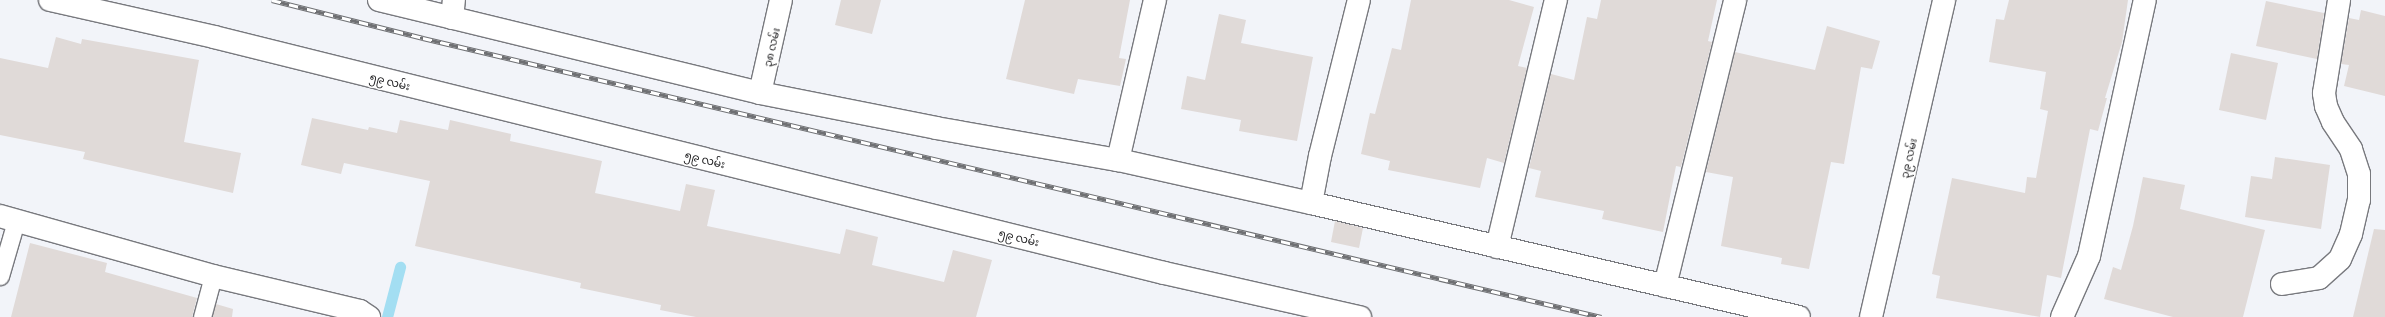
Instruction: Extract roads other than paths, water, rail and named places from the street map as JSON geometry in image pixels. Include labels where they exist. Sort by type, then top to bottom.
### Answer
[{"type":"street","name":"၅၉ လမ်း","points":[[50,0],[214,37],[1164,273],[1360,317]]},
{"type":"street","points":[[378,0],[453,9],[760,93],[936,128],[1118,160],[1311,203],[1799,317]]},
{"type":"street","name":"၃၈ လမ်း","points":[[760,93],[781,0]]},
{"type":"street","points":[[1118,160],[1155,0]]},
{"type":"street","points":[[1311,203],[1320,156],[1359,0]]},
{"type":"street","points":[[1497,247],[1556,0]]},
{"type":"street","points":[[1665,286],[1735,0]]},
{"type":"street","name":"၃၉ လမ်း","points":[[1871,317],[1944,0]]},
{"type":"street","points":[[2062,317],[2089,256],[2145,0]]},
{"type":"street","points":[[2282,284],[2319,278],[2340,259],[2351,234],[2359,200],[2359,174],[2351,149],[2333,122],[2326,106],[2324,93],[2339,0]]},
{"type":"street","points":[[8,218],[213,276],[360,311],[369,317]]},
{"type":"lane","points":[[0,276],[8,218]]},
{"type":"lane","points":[[202,317],[213,276]]},
{"type":"waterway","points":[[387,317],[400,267]]},
{"type":"railway","points":[[272,0],[423,38],[1601,317]]}]
